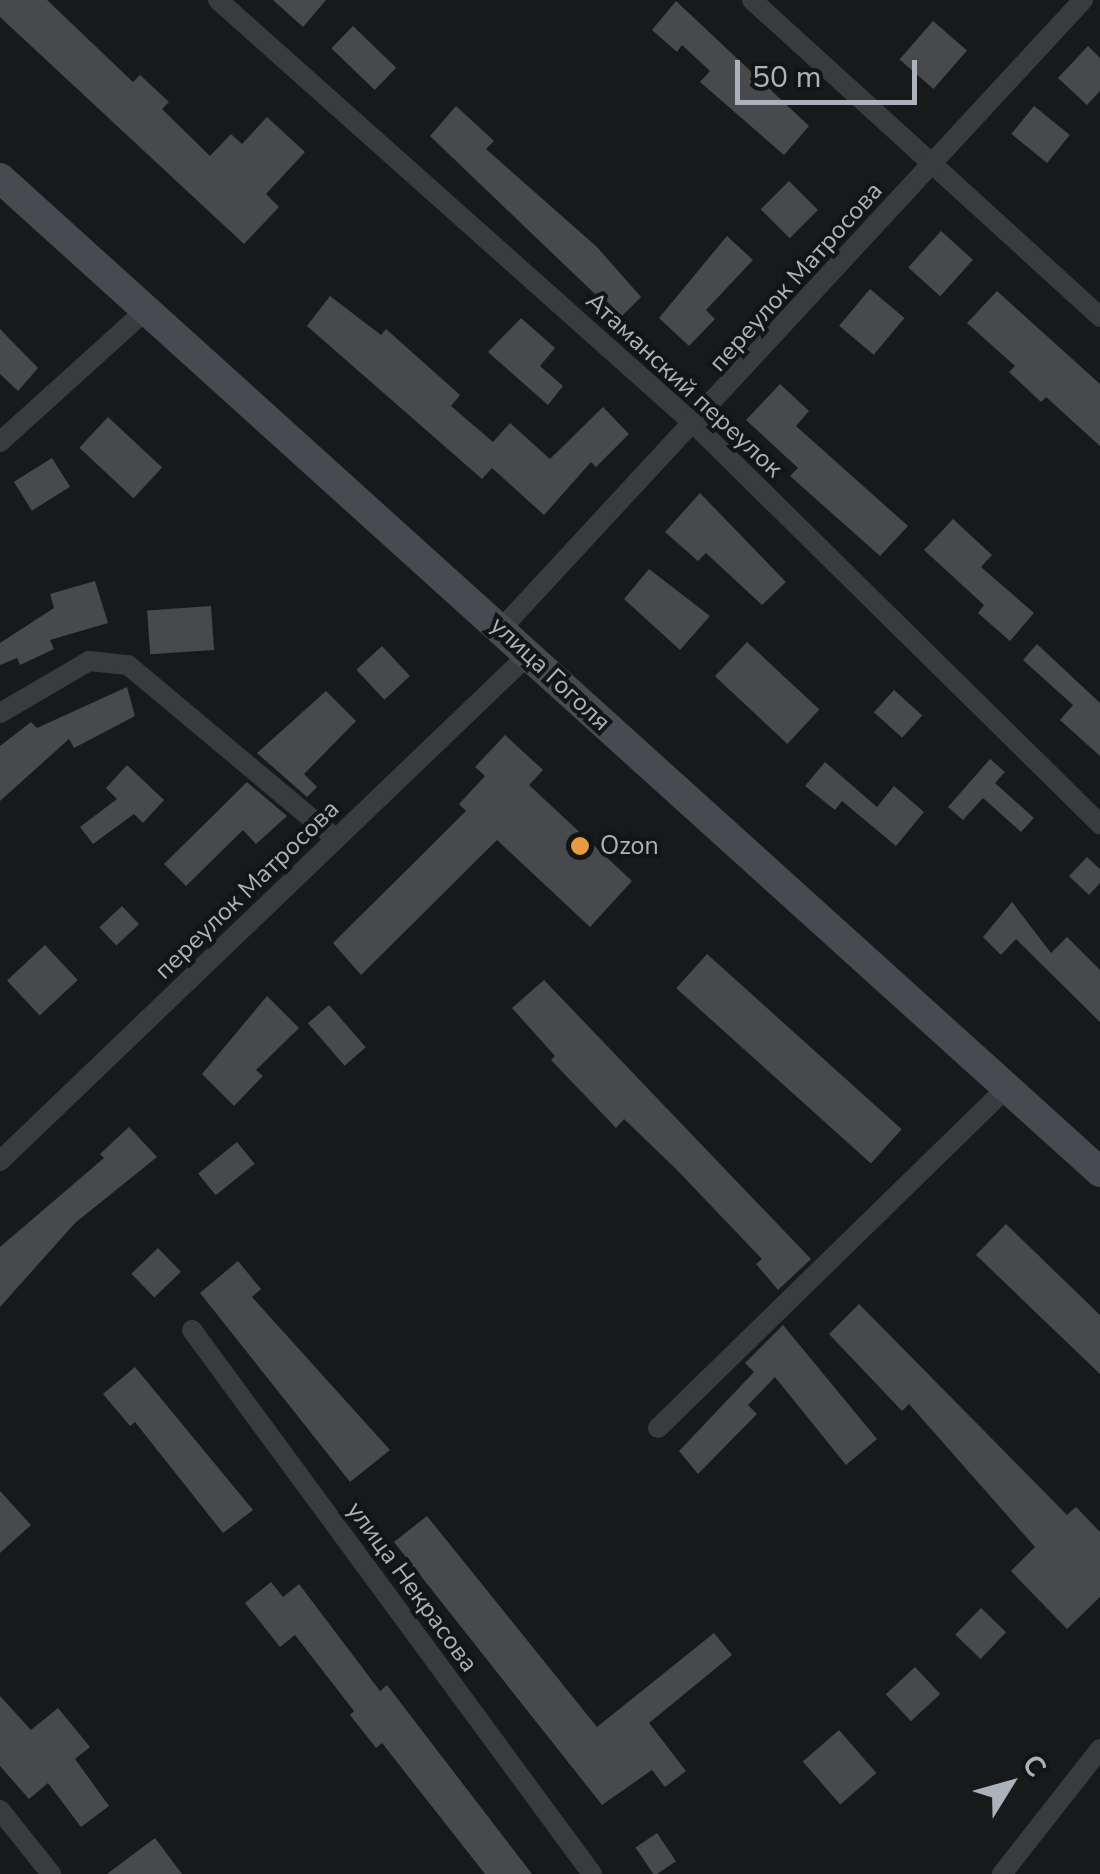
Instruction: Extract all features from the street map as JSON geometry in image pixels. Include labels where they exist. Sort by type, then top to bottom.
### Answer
[{"type":"main road","name":"улица Гоголя","points":[[0,178],[1100,1172]]},
{"type":"street","name":"Атаманский переулок","points":[[218,0],[695,425],[1100,824]]},
{"type":"street","points":[[752,0],[1100,317]]},
{"type":"street","name":"переулок Матросова","points":[[501,629],[695,425],[1083,0]]},
{"type":"street","points":[[0,442],[146,310]]},
{"type":"street","name":"переулок Матросова","points":[[0,1161],[528,654]]},
{"type":"street","points":[[0,713],[89,661],[128,665],[336,839]]},
{"type":"street","points":[[658,1428],[1006,1088]]},
{"type":"street","name":"улица Некрасова","points":[[192,1330],[592,1874]]},
{"type":"street","points":[[1002,1874],[1100,1749]]},
{"type":"street","points":[[0,1810],[51,1874]]},
{"type":"building","points":[[0,0],[47,0],[133,82],[140,75],[169,102],[162,109],[210,156],[231,134],[242,144],[267,117],[305,152],[266,194],[279,207],[244,244],[0,17]]},
{"type":"building","points":[[273,0],[326,0],[303,27]]},
{"type":"building","points":[[676,1],[809,126],[784,155],[700,82],[710,71],[682,45],[677,52],[652,30]]},
{"type":"building","points":[[933,21],[967,51],[934,89],[900,59]]},
{"type":"building","points":[[353,26],[396,68],[375,90],[331,48]]},
{"type":"building","points":[[1088,46],[1100,58],[1100,91],[1087,105],[1058,78]]},
{"type":"building","points":[[456,106],[494,141],[486,149],[597,247],[641,297],[620,318],[430,136]]},
{"type":"building","points":[[1034,106],[1070,135],[1047,163],[1011,134]]},
{"type":"building","points":[[789,181],[818,210],[790,238],[761,209]]},
{"type":"building","points":[[941,231],[973,260],[940,296],[908,267]]},
{"type":"building","points":[[727,236],[753,260],[706,310],[715,319],[689,346],[659,318]]},
{"type":"building","points":[[870,289],[904,318],[874,355],[839,326]]},
{"type":"building","points":[[997,291],[1100,384],[1100,446],[1046,397],[1041,402],[1009,372],[1015,366],[967,323]]},
{"type":"building","points":[[330,296],[381,335],[386,329],[460,395],[451,406],[493,442],[510,423],[550,459],[603,407],[629,434],[596,467],[591,462],[544,515],[492,468],[482,479],[307,326]]},
{"type":"building","points":[[521,318],[555,348],[540,366],[563,386],[548,405],[488,352]]},
{"type":"building","points":[[0,329],[38,368],[18,391],[0,374]]},
{"type":"building","points":[[780,384],[809,411],[796,426],[908,526],[880,556],[790,476],[798,468],[746,420]]},
{"type":"building","points":[[108,417],[162,467],[133,498],[79,448]]},
{"type":"building","points":[[52,458],[70,487],[32,511],[14,482]]},
{"type":"building","points":[[700,493],[786,582],[762,605],[706,553],[698,561],[665,532]]},
{"type":"building","points":[[953,519],[992,555],[981,567],[1034,613],[1010,641],[978,613],[984,605],[924,550]]},
{"type":"building","points":[[649,569],[710,616],[680,650],[624,599]]},
{"type":"building","points":[[95,581],[108,623],[50,640],[54,649],[20,665],[17,658],[0,665],[0,643],[54,608],[50,594]]},
{"type":"building","points":[[211,606],[214,650],[150,654],[147,610]]},
{"type":"building","points":[[747,642],[819,710],[787,744],[715,676]]},
{"type":"building","points":[[1037,644],[1100,703],[1100,756],[1060,720],[1073,705],[1023,660]]},
{"type":"building","points":[[382,646],[410,676],[384,700],[356,670]]},
{"type":"building","points":[[127,687],[135,716],[74,748],[69,739],[0,801],[0,746],[31,722],[37,728]]},
{"type":"building","points":[[894,690],[922,715],[902,738],[874,712]]},
{"type":"building","points":[[326,691],[356,721],[304,774],[317,787],[307,797],[257,753]]},
{"type":"building","points":[[505,735],[543,770],[529,785],[632,881],[590,927],[497,840],[361,975],[333,943],[466,811],[459,804],[485,776],[475,767]]},
{"type":"building","points":[[990,759],[1005,772],[995,783],[1034,818],[1021,832],[983,798],[963,820],[948,807]]},
{"type":"building","points":[[825,762],[877,807],[894,786],[924,812],[896,846],[842,801],[835,810],[805,786]]},
{"type":"building","points":[[127,765],[164,800],[143,823],[134,814],[93,844],[80,827],[117,799],[106,788]]},
{"type":"building","points":[[247,782],[287,816],[256,844],[243,830],[186,886],[164,864]]},
{"type":"building","points":[[1087,857],[1100,869],[1100,883],[1089,895],[1069,876]]},
{"type":"building","points":[[1012,902],[1051,953],[1067,937],[1100,970],[1100,1022],[1016,939],[1001,955],[983,937]]},
{"type":"building","points":[[122,906],[139,924],[116,945],[99,927]]},
{"type":"building","points":[[45,945],[78,980],[40,1016],[7,980]]},
{"type":"building","points":[[707,954],[902,1129],[871,1163],[676,988]]},
{"type":"building","points":[[544,980],[811,1259],[778,1290],[756,1264],[762,1259],[676,1169],[624,1119],[616,1128],[551,1060],[555,1056],[512,1008]]},
{"type":"building","points":[[267,996],[299,1028],[256,1070],[263,1076],[234,1106],[202,1074]]},
{"type":"building","points":[[329,1005],[366,1047],[345,1066],[308,1023]]},
{"type":"building","points":[[129,1127],[157,1157],[75,1223],[0,1307],[0,1247],[104,1158],[100,1154]]},
{"type":"building","points":[[237,1142],[255,1164],[216,1195],[198,1173]]},
{"type":"building","points":[[1006,1224],[1100,1315],[1100,1374],[976,1255]]},
{"type":"building","points":[[158,1248],[181,1272],[154,1297],[131,1274]]},
{"type":"building","points":[[238,1261],[261,1289],[252,1297],[390,1450],[350,1482],[200,1293]]},
{"type":"building","points":[[859,1304],[1067,1515],[1076,1507],[1100,1532],[1100,1597],[1067,1629],[1011,1571],[1035,1547],[909,1404],[902,1411],[829,1334]]},
{"type":"building","points":[[783,1325],[877,1439],[846,1465],[775,1377],[748,1405],[757,1414],[698,1474],[679,1451],[754,1372],[745,1363]]},
{"type":"building","points":[[135,1367],[253,1510],[223,1533],[135,1422],[130,1426],[103,1394]]},
{"type":"building","points":[[0,1491],[31,1525],[0,1553]]},
{"type":"building","points":[[427,1516],[597,1727],[714,1633],[732,1655],[649,1723],[686,1771],[665,1787],[652,1770],[602,1805],[394,1542]]},
{"type":"building","points":[[271,1582],[283,1597],[299,1584],[380,1691],[387,1685],[532,1874],[485,1874],[382,1743],[376,1748],[350,1715],[354,1711],[295,1635],[280,1647],[245,1603]]},
{"type":"building","points":[[981,1608],[1006,1632],[980,1659],[955,1635]]},
{"type":"building","points":[[915,1667],[940,1694],[911,1721],[886,1694]]},
{"type":"building","points":[[0,1696],[31,1730],[58,1708],[90,1747],[75,1759],[109,1806],[81,1827],[48,1783],[29,1799],[0,1766]]},
{"type":"building","points":[[839,1730],[876,1773],[840,1805],[803,1761]]},
{"type":"building","points":[[657,1833],[676,1861],[653,1874],[635,1848]]},
{"type":"building","points":[[155,1838],[182,1874],[107,1874]]},
{"type":"place","name":"Ozon","points":[[580,846]]}]
